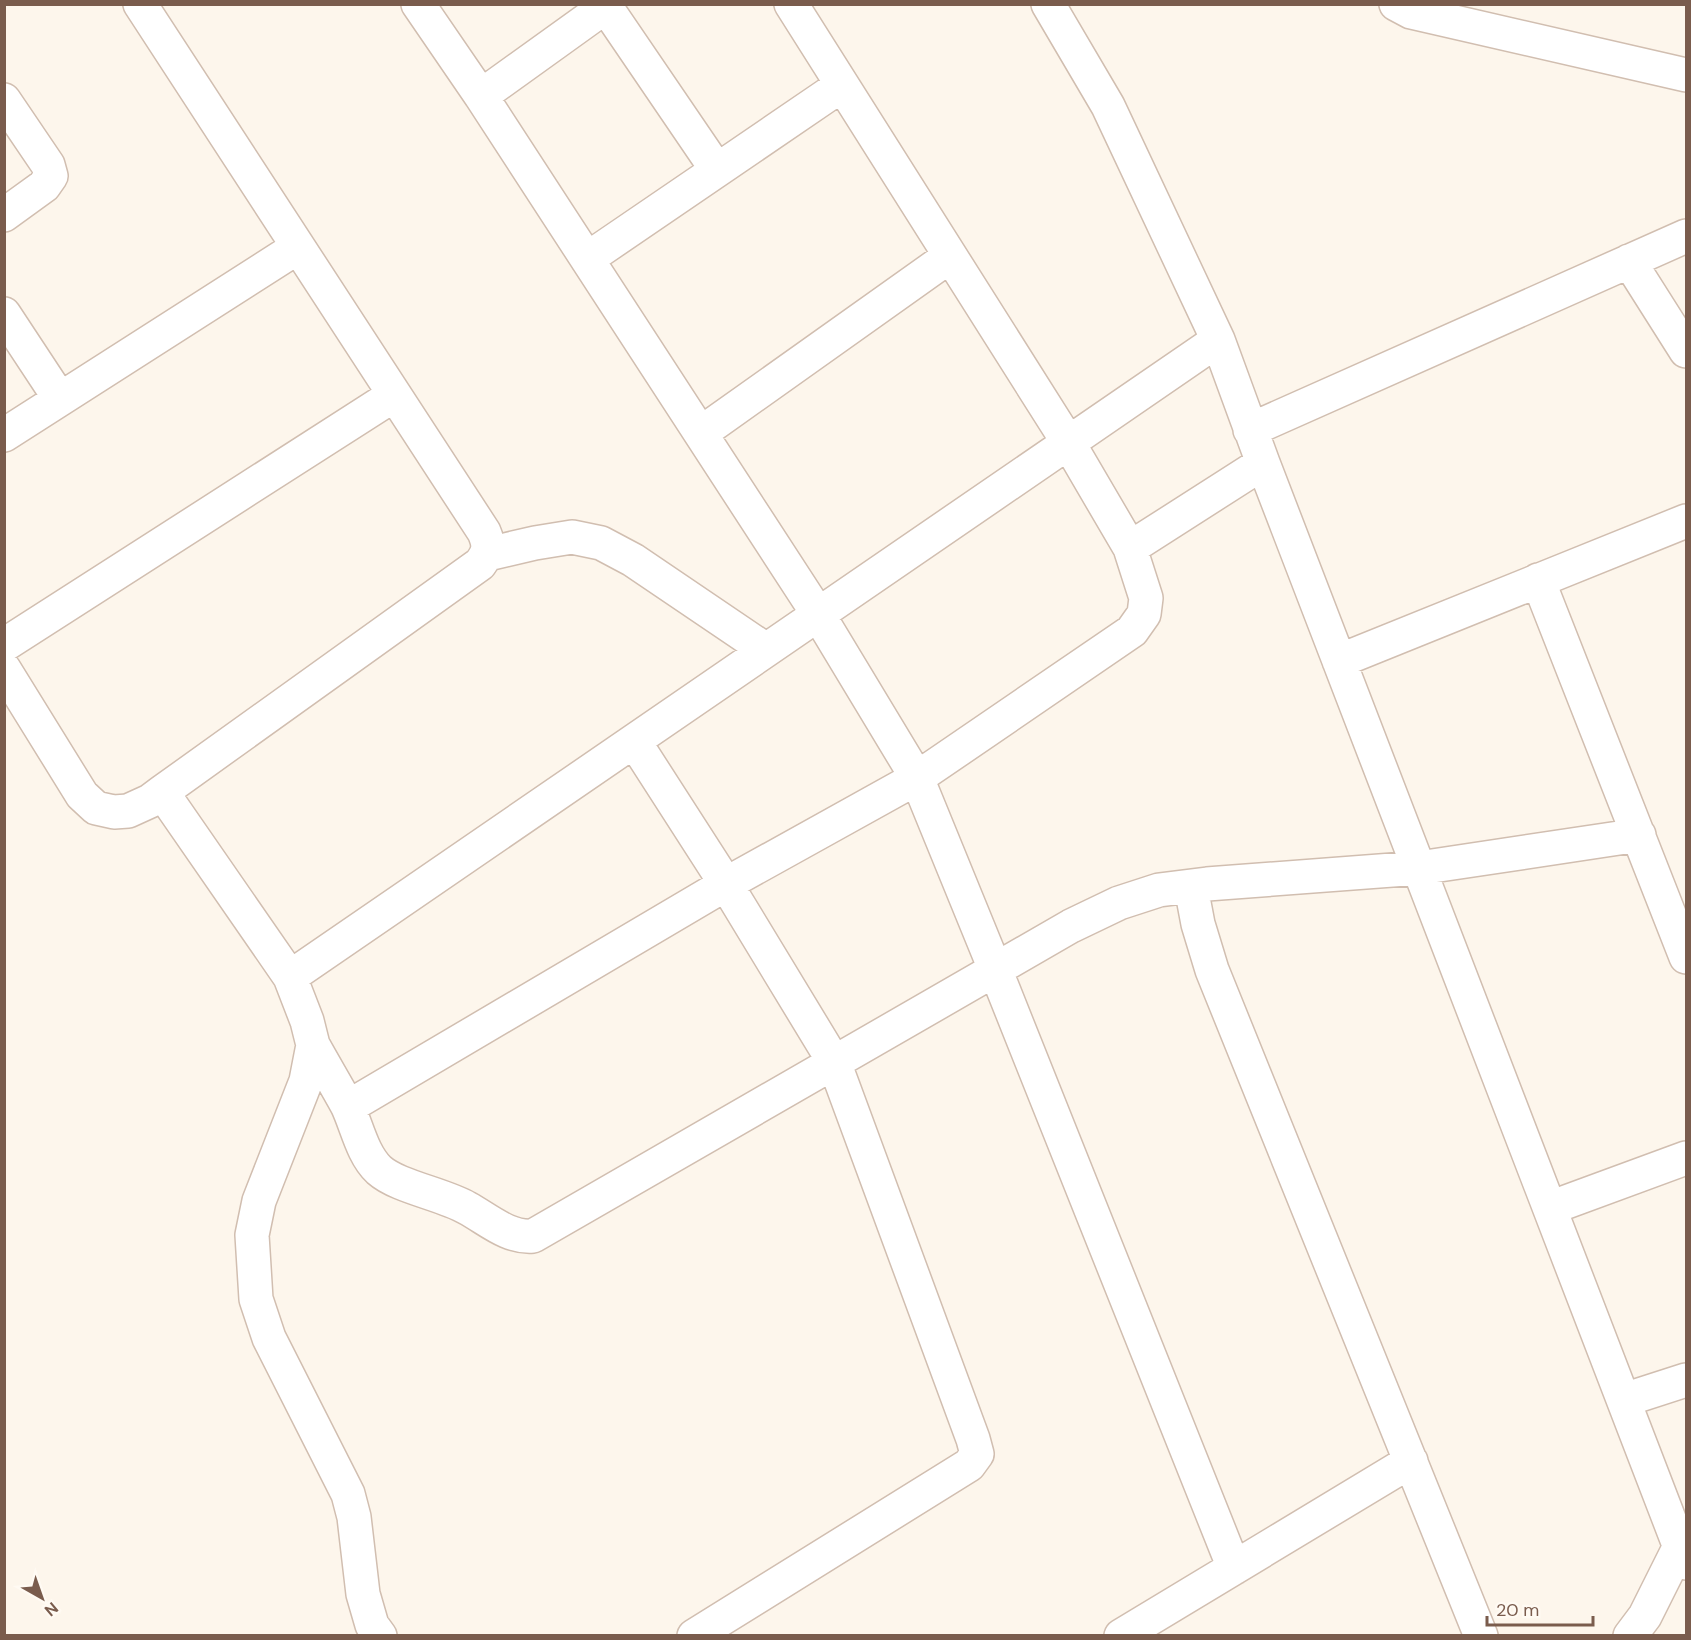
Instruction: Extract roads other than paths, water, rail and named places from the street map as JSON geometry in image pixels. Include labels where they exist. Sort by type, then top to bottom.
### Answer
[{"type":"street","points":[[4,669],[82,795],[96,808],[114,812],[128,811],[150,801],[480,564],[488,554],[489,544],[484,532],[140,4]]},
{"type":"street","points":[[418,4],[481,96],[818,614],[917,778],[1234,1568]]},
{"type":"street","points":[[348,1107],[726,884],[917,778],[1132,631],[1144,614],[1146,598],[1130,548],[1068,442],[790,4]]},
{"type":"street","points":[[1048,4],[1108,106],[1218,340],[1250,430],[1683,1555],[1645,1616],[1630,1635]]},
{"type":"street","points":[[1396,4],[1411,12],[1686,75]]},
{"type":"street","points":[[481,96],[607,6],[717,170]]},
{"type":"street","points":[[587,259],[842,85]]},
{"type":"street","points":[[4,100],[48,165],[51,176],[44,186],[4,215]]},
{"type":"street","points":[[1250,430],[1686,236]]},
{"type":"street","points":[[4,435],[298,247]]},
{"type":"street","points":[[701,433],[950,256]]},
{"type":"street","points":[[1629,261],[1686,351]]},
{"type":"street","points":[[4,314],[60,399]]},
{"type":"street","points":[[290,977],[1218,340]]},
{"type":"street","points":[[4,645],[394,394]]},
{"type":"street","points":[[1130,548],[1263,463]]},
{"type":"street","points":[[1339,661],[1686,522]]},
{"type":"street","points":[[488,554],[572,537],[601,543],[633,560],[766,650]]},
{"type":"street","points":[[1538,580],[1686,957]]},
{"type":"street","points":[[634,741],[726,884],[834,1062],[973,1439],[976,1454],[969,1465],[694,1635]]},
{"type":"street","points":[[162,792],[290,977],[307,1021],[313,1045],[348,1107],[367,1154],[379,1170],[396,1181],[447,1198],[508,1233],[522,1237],[533,1236],[995,969],[1071,926],[1119,903],[1159,890],[1419,868],[1639,836]]},
{"type":"street","points":[[1191,886],[1198,924],[1212,970],[1481,1635]]},
{"type":"street","points":[[313,1045],[306,1081],[259,1201],[252,1236],[256,1299],[269,1338],[348,1494],[354,1517],[363,1594],[372,1626],[380,1635]]},
{"type":"street","points":[[1550,1208],[1686,1158]]},
{"type":"street","points":[[1624,1400],[1686,1380]]},
{"type":"street","points":[[1121,1635],[1411,1461]]}]
